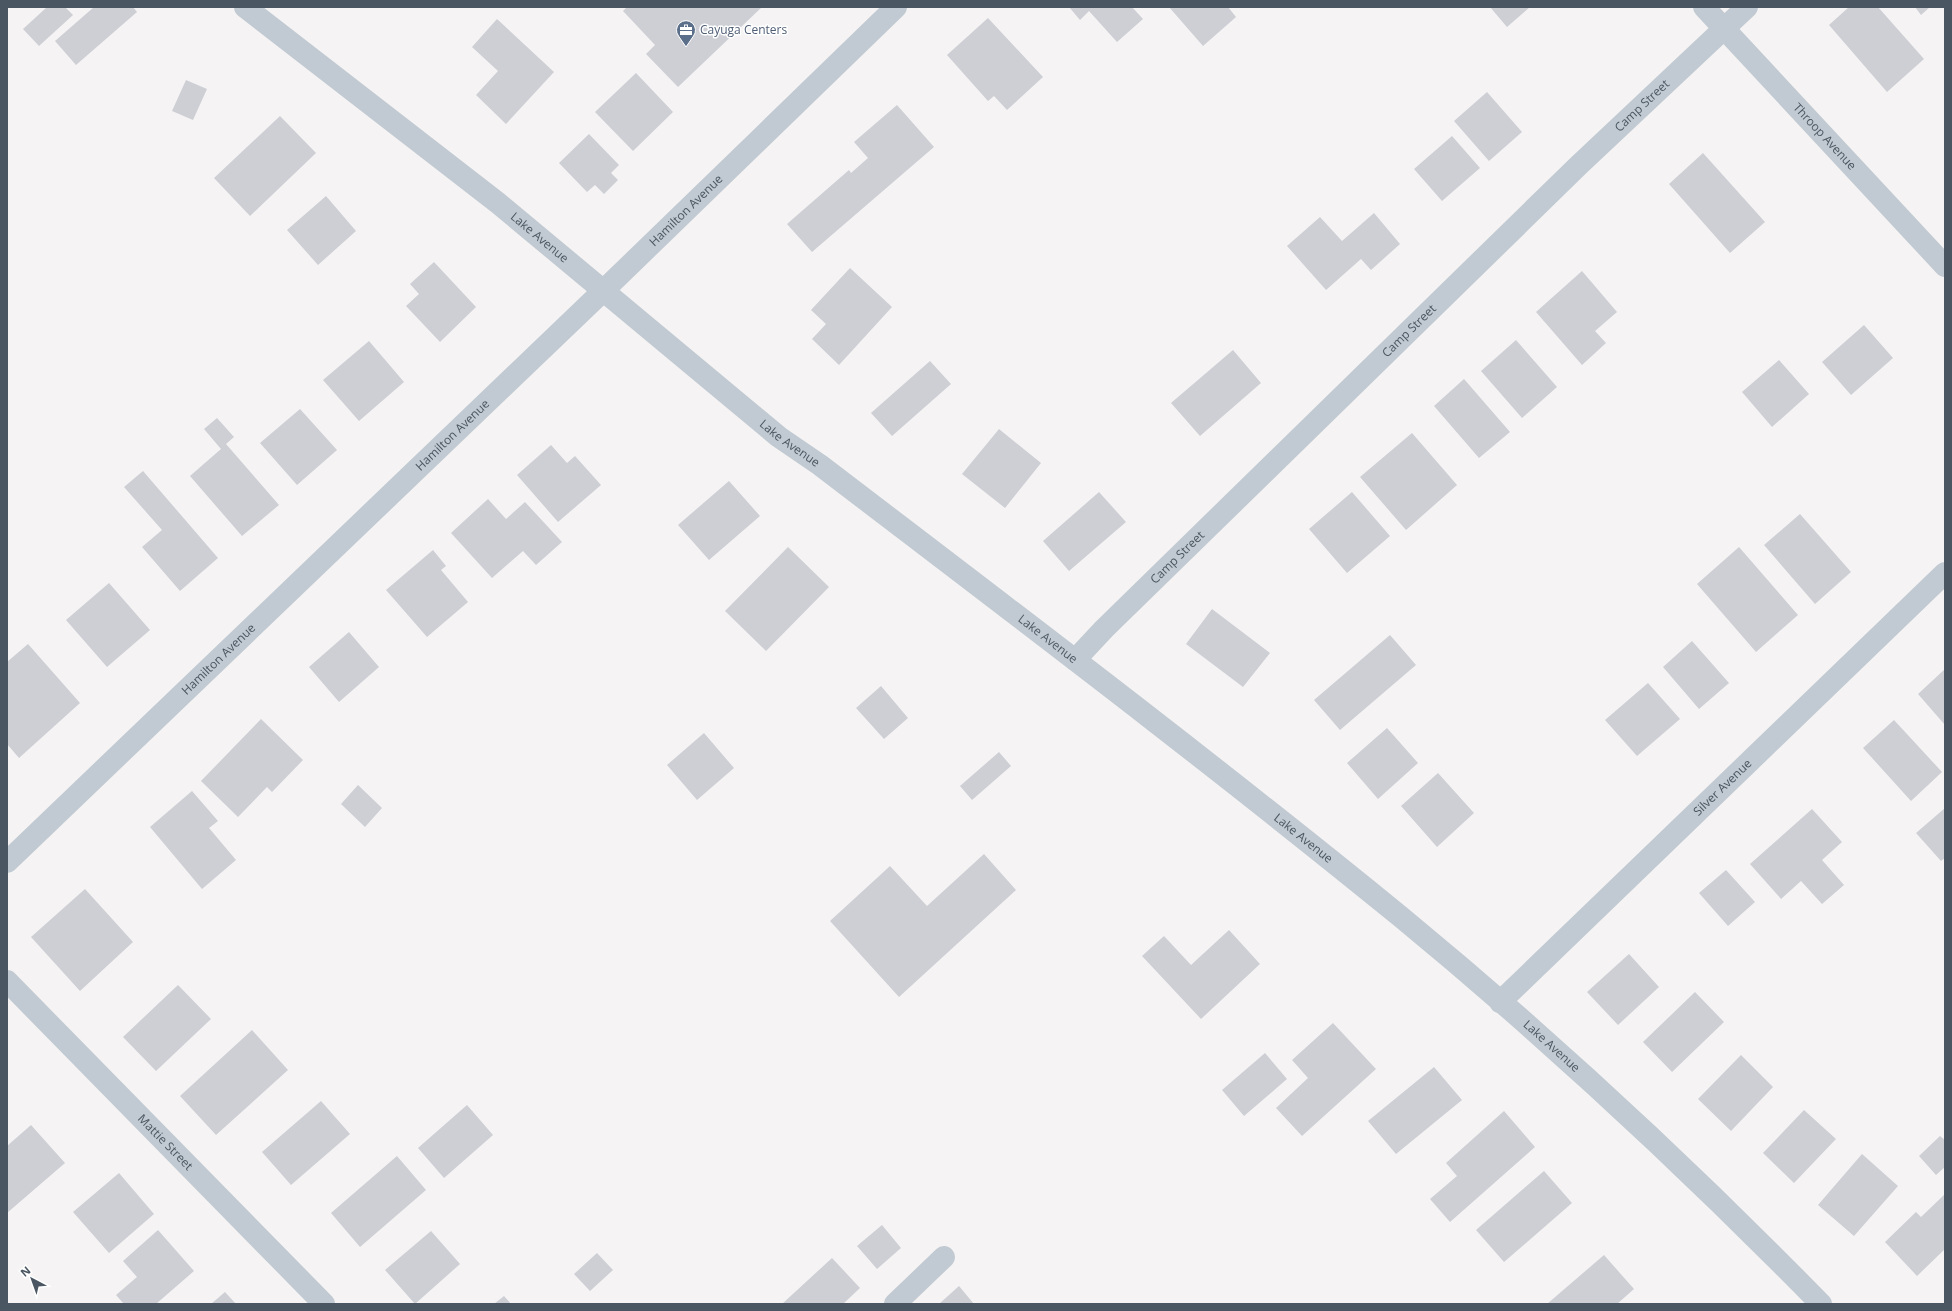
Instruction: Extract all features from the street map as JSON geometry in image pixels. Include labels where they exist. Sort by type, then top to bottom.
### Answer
[{"type":"street","name":"Lake Avenue","points":[[245,7],[492,198],[779,436],[820,465],[1075,660],[1384,904],[1500,1002],[1600,1090],[1760,1241],[1821,1304]]},
{"type":"street","name":"Hamilton Avenue","points":[[7,862],[603,291],[896,7]]},
{"type":"street","name":"Throop Avenue","points":[[1704,7],[1945,266]]},
{"type":"street","name":"Camp Street","points":[[1075,660],[1562,182],[1747,7]]},
{"type":"street","name":"Silver Avenue","points":[[1500,1002],[1945,573]]},
{"type":"street","name":"Mattie Street","points":[[7,980],[324,1304]]},
{"type":"street","points":[[895,1304],[944,1257]]},
{"type":"building","points":[[47,7],[65,7],[73,15],[39,46],[23,29]]},
{"type":"building","points":[[94,7],[133,7],[137,12],[76,65],[55,41]]},
{"type":"building","name":"Cayuga Centers","points":[[627,7],[762,7],[678,87],[646,54],[655,45],[623,11]]},
{"type":"building","points":[[1069,7],[1132,7],[1143,19],[1117,42],[1089,11],[1080,20]]},
{"type":"building","points":[[1169,7],[1228,7],[1236,17],[1203,46]]},
{"type":"building","points":[[1490,7],[1530,7],[1507,27]]},
{"type":"building","points":[[1849,7],[1878,7],[1924,59],[1887,92],[1829,25]]},
{"type":"building","points":[[1915,7],[1930,7],[1921,15]]},
{"type":"building","points":[[988,18],[1043,77],[1007,110],[994,96],[988,101],[947,55]]},
{"type":"building","points":[[497,19],[554,72],[506,124],[476,95],[498,71],[472,47]]},
{"type":"building","points":[[636,73],[673,112],[633,151],[595,112]]},
{"type":"building","points":[[186,80],[207,89],[193,120],[172,111]]},
{"type":"building","points":[[1487,92],[1522,132],[1489,161],[1454,121]]},
{"type":"building","points":[[897,105],[934,147],[812,252],[787,224],[849,170],[851,173],[868,158],[854,142]]},
{"type":"building","points":[[280,116],[316,153],[250,216],[214,178]]},
{"type":"building","points":[[589,134],[619,165],[611,173],[618,180],[604,194],[595,185],[587,192],[559,163]]},
{"type":"building","points":[[1452,136],[1480,168],[1442,201],[1414,169]]},
{"type":"building","points":[[1703,153],[1765,222],[1730,253],[1669,184]]},
{"type":"building","points":[[326,196],[356,231],[318,265],[287,230]]},
{"type":"building","points":[[1374,213],[1400,244],[1371,270],[1361,259],[1326,290],[1287,246],[1320,217],[1342,241]]},
{"type":"building","points":[[434,262],[476,307],[440,342],[406,306],[419,294],[410,284]]},
{"type":"building","points":[[850,268],[892,307],[839,365],[812,339],[826,324],[811,310]]},
{"type":"building","points":[[1582,271],[1617,312],[1595,331],[1606,343],[1582,365],[1536,312]]},
{"type":"building","points":[[1864,325],[1893,358],[1851,395],[1822,362]]},
{"type":"building","points":[[1516,340],[1557,387],[1522,418],[1481,371]]},
{"type":"building","points":[[369,341],[404,382],[359,421],[323,380]]},
{"type":"building","points":[[1233,350],[1261,383],[1200,436],[1171,403]]},
{"type":"building","points":[[1779,360],[1809,394],[1772,427],[1742,392]]},
{"type":"building","points":[[930,361],[951,384],[892,436],[871,413]]},
{"type":"building","points":[[1464,379],[1510,432],[1479,458],[1434,406]]},
{"type":"building","points":[[300,409],[337,450],[297,485],[260,443]]},
{"type":"building","points":[[217,418],[234,437],[226,444],[279,505],[242,536],[190,476],[221,449],[204,429]]},
{"type":"building","points":[[999,429],[1041,463],[1005,508],[962,474]]},
{"type":"building","points":[[1412,433],[1457,485],[1406,530],[1360,477]]},
{"type":"building","points":[[551,445],[567,463],[575,456],[601,485],[558,522],[517,475]]},
{"type":"building","points":[[143,471],[218,558],[180,591],[142,547],[162,530],[124,487]]},
{"type":"building","points":[[729,481],[760,516],[709,560],[678,525]]},
{"type":"building","points":[[1099,492],[1126,522],[1069,571],[1043,541]]},
{"type":"building","points":[[1352,492],[1390,536],[1347,573],[1309,529]]},
{"type":"building","points":[[488,499],[506,519],[525,502],[562,542],[536,565],[523,551],[492,578],[451,533]]},
{"type":"building","points":[[1800,514],[1851,572],[1815,604],[1764,545]]},
{"type":"building","points":[[788,547],[829,587],[766,651],[725,611]]},
{"type":"building","points":[[1739,547],[1798,615],[1756,652],[1697,584]]},
{"type":"building","points":[[433,550],[446,566],[441,570],[468,602],[427,637],[386,590]]},
{"type":"building","points":[[109,583],[150,630],[107,667],[66,620]]},
{"type":"building","points":[[1212,609],[1270,653],[1243,687],[1186,644]]},
{"type":"building","points":[[349,632],[379,667],[339,702],[309,667]]},
{"type":"building","points":[[1390,635],[1416,665],[1340,730],[1314,700]]},
{"type":"building","points":[[1692,641],[1729,683],[1699,709],[1663,667]]},
{"type":"building","points":[[28,644],[80,703],[19,758],[7,744],[7,662]]},
{"type":"building","points":[[1945,669],[1945,725],[1918,694]]},
{"type":"building","points":[[1648,683],[1680,719],[1637,756],[1605,720]]},
{"type":"building","points":[[881,686],[908,718],[884,739],[856,708]]},
{"type":"building","points":[[261,719],[303,760],[272,792],[267,787],[238,817],[201,781]]},
{"type":"building","points":[[1894,720],[1942,772],[1911,801],[1863,748]]},
{"type":"building","points":[[1387,728],[1418,763],[1378,799],[1347,763]]},
{"type":"building","points":[[704,733],[734,768],[697,800],[667,765]]},
{"type":"building","points":[[999,752],[1011,766],[972,800],[960,786]]},
{"type":"building","points":[[1438,773],[1474,813],[1437,847],[1401,806]]},
{"type":"building","points":[[358,785],[382,808],[365,827],[341,804]]},
{"type":"building","points":[[192,791],[218,821],[209,828],[236,860],[202,889],[150,827]]},
{"type":"building","points":[[1945,808],[1945,858],[1941,861],[1916,833]]},
{"type":"building","points":[[1812,809],[1842,842],[1822,860],[1844,885],[1822,904],[1801,881],[1781,899],[1750,864]]},
{"type":"building","points":[[984,854],[1016,890],[899,997],[830,921],[890,866],[927,906]]},
{"type":"building","points":[[1726,870],[1755,902],[1728,926],[1699,893]]},
{"type":"building","points":[[85,889],[133,942],[80,991],[31,937]]},
{"type":"building","points":[[1229,930],[1260,964],[1201,1019],[1142,956],[1164,936],[1191,965]]},
{"type":"building","points":[[1629,954],[1659,987],[1618,1025],[1587,992]]},
{"type":"building","points":[[178,985],[211,1019],[156,1071],[123,1037]]},
{"type":"building","points":[[1695,992],[1724,1022],[1672,1072],[1643,1042]]},
{"type":"building","points":[[1333,1023],[1376,1069],[1302,1136],[1276,1108],[1308,1078],[1292,1060]]},
{"type":"building","points":[[252,1030],[288,1070],[216,1135],[180,1096]]},
{"type":"building","points":[[1265,1053],[1287,1079],[1244,1116],[1222,1090]]},
{"type":"building","points":[[1741,1055],[1773,1087],[1731,1131],[1698,1099]]},
{"type":"building","points":[[1434,1067],[1462,1100],[1396,1154],[1368,1121]]},
{"type":"building","points":[[321,1101],[350,1134],[291,1185],[262,1152]]},
{"type":"building","points":[[467,1105],[493,1135],[444,1178],[418,1148]]},
{"type":"building","points":[[1804,1110],[1836,1139],[1794,1183],[1763,1153]]},
{"type":"building","points":[[1504,1111],[1535,1147],[1450,1222],[1430,1199],[1457,1176],[1446,1163]]},
{"type":"building","points":[[31,1125],[65,1163],[7,1213],[7,1146]]},
{"type":"building","points":[[1940,1136],[1945,1140],[1945,1167],[1936,1175],[1919,1156]]},
{"type":"building","points":[[1862,1154],[1898,1186],[1854,1236],[1818,1205]]},
{"type":"building","points":[[397,1156],[426,1190],[360,1247],[331,1213]]},
{"type":"building","points":[[1544,1171],[1572,1203],[1504,1262],[1476,1230]]},
{"type":"building","points":[[119,1173],[154,1214],[109,1253],[73,1212]]},
{"type":"building","points":[[1945,1194],[1945,1249],[1917,1276],[1885,1242],[1916,1212],[1921,1217]]},
{"type":"building","points":[[882,1225],[901,1248],[877,1269],[857,1246]]},
{"type":"building","points":[[158,1230],[194,1271],[156,1304],[124,1304],[116,1295],[137,1277],[123,1261]]},
{"type":"building","points":[[431,1231],[460,1264],[415,1304],[385,1270]]},
{"type":"building","points":[[597,1253],[613,1270],[590,1291],[574,1274]]},
{"type":"building","points":[[1604,1255],[1634,1289],[1617,1304],[1547,1304]]},
{"type":"building","points":[[832,1258],[860,1288],[843,1304],[782,1304]]},
{"type":"building","points":[[959,1286],[974,1304],[939,1304]]},
{"type":"building","points":[[225,1292],[236,1304],[211,1304]]},
{"type":"building","points":[[504,1296],[511,1304],[494,1304]]},
{"type":"place","name":"Cayuga Centers","points":[[686,47]]}]
